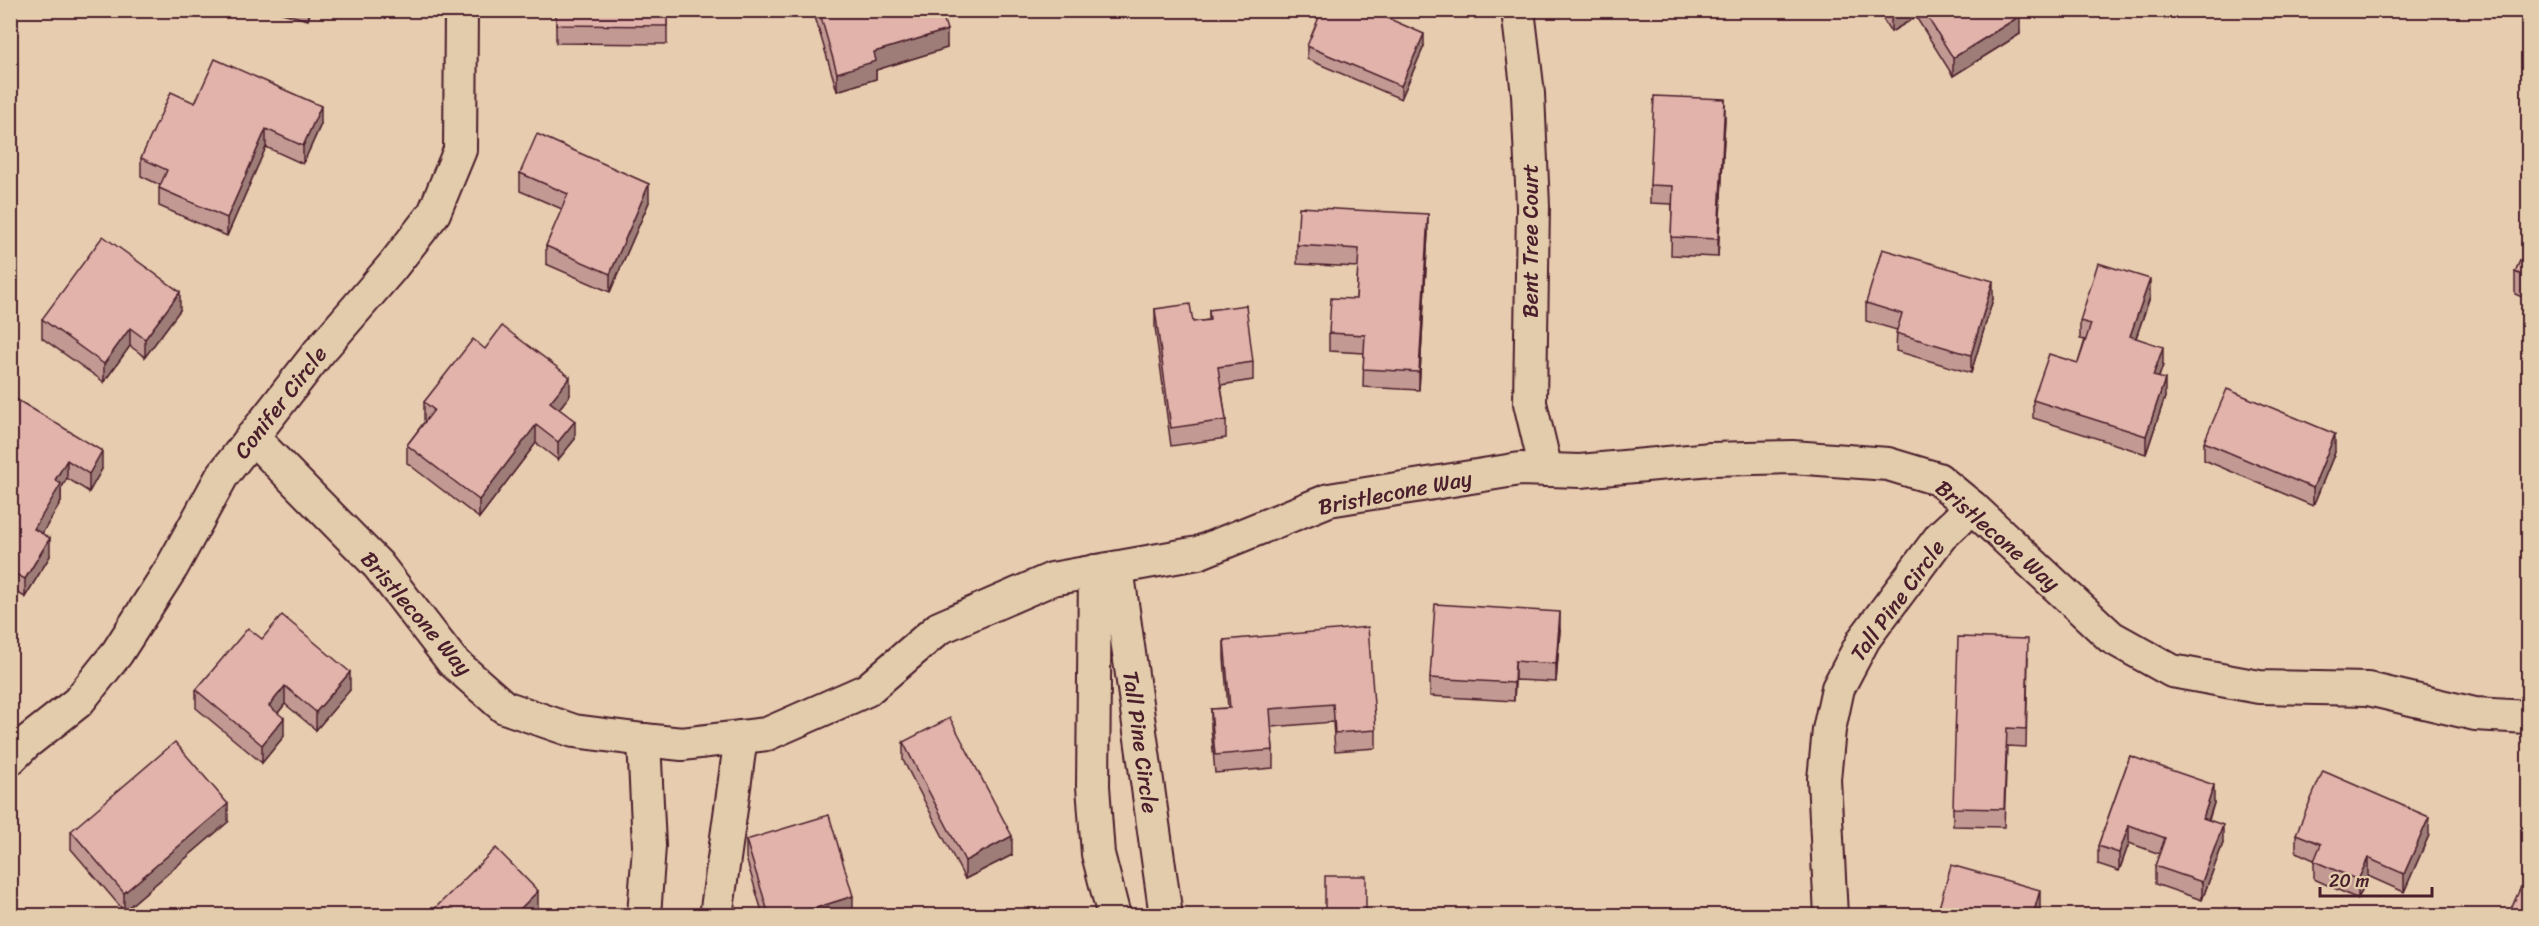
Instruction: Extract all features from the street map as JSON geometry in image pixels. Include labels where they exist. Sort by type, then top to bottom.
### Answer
[{"type":"street","name":"Conifer Circle","points":[[10,759],[26,743],[78,702],[117,653],[172,567],[222,476],[318,353],[392,267],[434,213],[460,150],[461,10]]},
{"type":"street","name":"Bent Tree Court","points":[[1518,10],[1528,94],[1533,206],[1530,403],[1546,470]]},
{"type":"street","name":"Bristlecone Way","points":[[252,437],[378,565],[452,661],[504,706],[574,731],[644,740],[682,744],[767,734],[867,690],[939,628],[1052,579],[1198,553],[1329,500],[1520,469],[1581,471],[1711,459],[1792,457],[1888,464],[1938,479],[1972,507],[2111,637],[2172,671],[2259,687],[2368,689],[2475,714],[2529,717]]},
{"type":"street","name":"Tall Pine Circle","points":[[1831,915],[1826,868],[1824,778],[1829,730],[1838,688],[1864,639],[1941,536],[1972,507]]},
{"type":"street","name":"Tall Pine Circle","points":[[1106,569],[1093,786],[1098,854],[1114,915]]},
{"type":"street","name":"Tall Pine Circle","points":[[1106,569],[1166,915]]},
{"type":"street","points":[[716,915],[741,737]]},
{"type":"street","points":[[644,740],[649,846],[644,915]]},
{"type":"building","points":[[556,10],[667,10],[667,26],[556,25]]},
{"type":"building","points":[[819,10],[941,10],[947,30],[874,52],[876,61],[837,73]]},
{"type":"building","points":[[1322,10],[1369,10],[1424,34],[1401,86],[1307,46]]},
{"type":"building","points":[[1923,10],[2017,10],[2020,16],[1953,58]]},
{"type":"building","points":[[215,59],[321,106],[303,146],[266,129],[227,218],[159,188],[167,170],[141,158],[171,92],[195,103]]},
{"type":"building","points":[[1654,96],[1725,99],[1718,239],[1671,237],[1673,186],[1650,185]]},
{"type":"building","points":[[537,134],[649,184],[610,274],[546,246],[568,194],[520,173]]},
{"type":"building","points":[[1299,207],[1428,214],[1419,372],[1363,369],[1365,335],[1329,333],[1331,298],[1356,299],[1359,249],[1297,245]]},
{"type":"building","points":[[103,236],[180,292],[145,339],[130,328],[104,364],[42,319]]},
{"type":"building","points":[[2529,241],[2529,278],[2515,272]]},
{"type":"building","points":[[1882,249],[1993,281],[1971,355],[1896,333],[1902,314],[1866,303]]},
{"type":"building","points":[[2098,263],[2150,279],[2130,336],[2163,347],[2153,376],[2165,379],[2146,436],[2033,400],[2049,354],[2078,363],[2091,324],[2080,321]]},
{"type":"building","points":[[1190,304],[1193,322],[1210,320],[1209,310],[1246,305],[1253,362],[1218,367],[1226,420],[1171,428],[1155,309]]},
{"type":"building","points":[[502,326],[570,377],[550,402],[575,421],[558,442],[536,425],[479,500],[407,445],[434,410],[424,402],[473,339],[485,349]]},
{"type":"building","points":[[2227,389],[2335,434],[2313,488],[2204,442]]},
{"type":"building","points":[[11,396],[102,451],[89,474],[67,460],[55,480],[61,484],[34,529],[50,538],[25,579],[10,571]]},
{"type":"building","points":[[1435,604],[1560,612],[1556,664],[1515,661],[1514,683],[1430,678]]},
{"type":"building","points":[[282,615],[350,672],[316,712],[285,686],[269,706],[284,718],[262,745],[196,690],[248,628],[262,639]]},
{"type":"building","points":[[1368,627],[1376,730],[1335,733],[1333,704],[1270,709],[1273,750],[1215,755],[1211,709],[1230,708],[1224,640]]},
{"type":"building","points":[[1958,637],[2028,639],[2026,729],[2007,728],[2004,809],[1953,808]]},
{"type":"building","points":[[950,718],[1012,836],[965,861],[903,742]]},
{"type":"building","points":[[175,742],[228,804],[124,893],[71,831]]},
{"type":"building","points":[[2130,756],[2214,785],[2203,818],[2223,825],[2202,882],[2155,866],[2165,838],[2129,825],[2119,853],[2098,846]]},
{"type":"building","points":[[2323,771],[2429,817],[2404,874],[2368,858],[2358,880],[2314,861],[2321,844],[2296,834]]},
{"type":"building","points":[[829,815],[853,896],[809,910],[810,915],[769,915],[746,840]]},
{"type":"building","points":[[496,848],[538,891],[514,915],[428,915]]},
{"type":"building","points":[[1951,865],[2040,890],[2033,915],[1937,915]]},
{"type":"building","points":[[2527,874],[2529,875],[2529,915],[2508,915]]},
{"type":"building","points":[[1325,876],[1366,876],[1366,915],[1325,915]]}]
